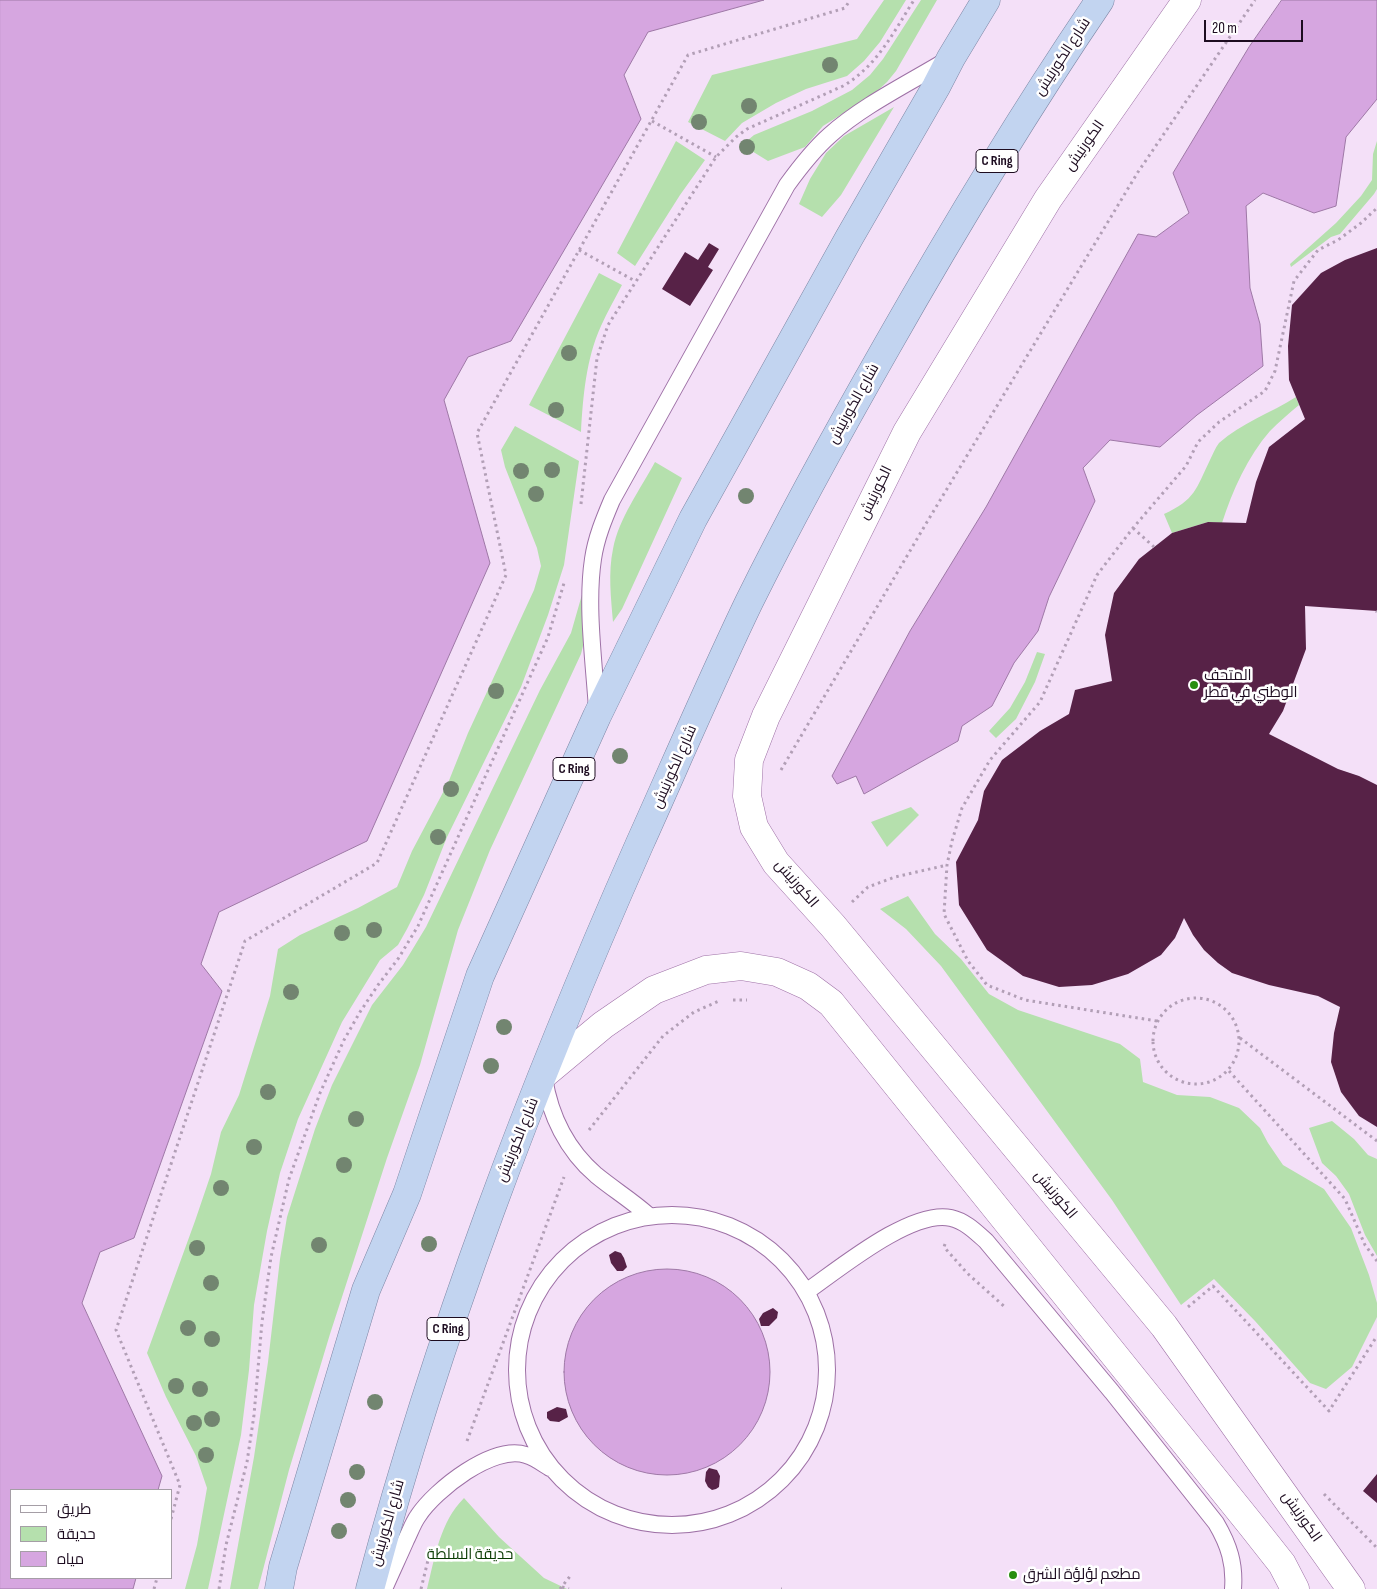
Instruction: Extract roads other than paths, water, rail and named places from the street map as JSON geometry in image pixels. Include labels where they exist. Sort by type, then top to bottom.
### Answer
[{"type":"highway","name":"C Ring","points":[[279,1589],[283,1566],[366,1290],[407,1194],[480,976],[598,716],[693,519],[849,238],[986,0]]},
{"type":"highway","name":"شارع الكورنيش","points":[[370,1589],[390,1513],[435,1365],[486,1219],[608,917],[748,604],[837,434],[934,264],[1060,58],[1100,0]]},
{"type":"street","name":"الكورنيش","points":[[1187,0],[1048,199],[907,432],[766,716],[749,760],[747,796],[754,827],[776,864],[832,926],[1164,1326],[1352,1589]]},
{"type":"street","points":[[544,1074],[602,1024],[654,990],[706,970],[741,966],[777,972],[808,986],[830,1003],[874,1057],[1252,1526],[1282,1564],[1295,1589]]},
{"type":"lane","points":[[598,716],[590,587],[593,557],[600,528],[612,500],[787,185],[807,158],[830,135],[856,115],[951,58]]},
{"type":"lane","points":[[544,1074],[547,1098],[568,1144],[594,1174],[648,1215]]},
{"type":"lane","points":[[384,1589],[416,1517],[430,1500],[476,1466],[506,1454],[525,1454],[550,1468],[578,1495],[612,1514],[649,1525],[688,1525],[726,1517],[760,1499],[789,1473],[811,1441],[824,1405],[827,1366],[818,1318],[806,1292],[790,1269],[770,1249],[743,1231],[712,1219],[680,1214],[648,1215],[608,1227],[574,1248],[546,1277],[526,1313],[516,1353],[517,1393],[529,1433],[550,1468]]},
{"type":"lane","points":[[806,1292],[873,1245],[925,1219],[951,1218],[968,1226],[986,1241],[1112,1392],[1216,1523],[1225,1538],[1231,1554],[1234,1571],[1233,1589]]},
{"type":"water","points":[[0,0],[764,0],[648,32],[624,75],[641,119],[511,341],[468,357],[444,400],[490,563],[367,841],[219,912],[201,964],[222,991],[134,1238],[100,1252],[82,1303],[162,1476],[158,1489],[10,1489],[10,1579],[136,1579],[133,1589],[0,1589]]},
{"type":"water","points":[[1282,0],[1377,0],[1377,99],[1346,137],[1336,206],[1314,213],[1263,193],[1246,206],[1250,288],[1260,324],[1263,366],[1197,415],[1160,447],[1110,440],[1083,468],[1095,501],[1049,597],[1038,631],[1014,663],[992,706],[962,726],[958,741],[864,794],[856,776],[837,784],[832,776],[910,631],[986,507],[1138,234],[1156,237],[1189,213],[1173,173],[1249,47]]},
{"type":"water","points":[[657,1269],[677,1269],[707,1276],[733,1292],[747,1306],[763,1332],[770,1362],[770,1382],[763,1412],[747,1438],[733,1452],[707,1468],[677,1475],[657,1475],[627,1468],[601,1452],[587,1438],[571,1412],[564,1382],[564,1362],[571,1332],[587,1306],[601,1292],[627,1276]]},
{"type":"place","name":"المتحف الوطني في قطر","points":[[1194,685]]},
{"type":"place","name":"مطعم لؤلؤة الشرق","points":[[1013,1575]]},
{"type":"park label","name":"حديقة السلطة","points":[[470,1555]]}]
